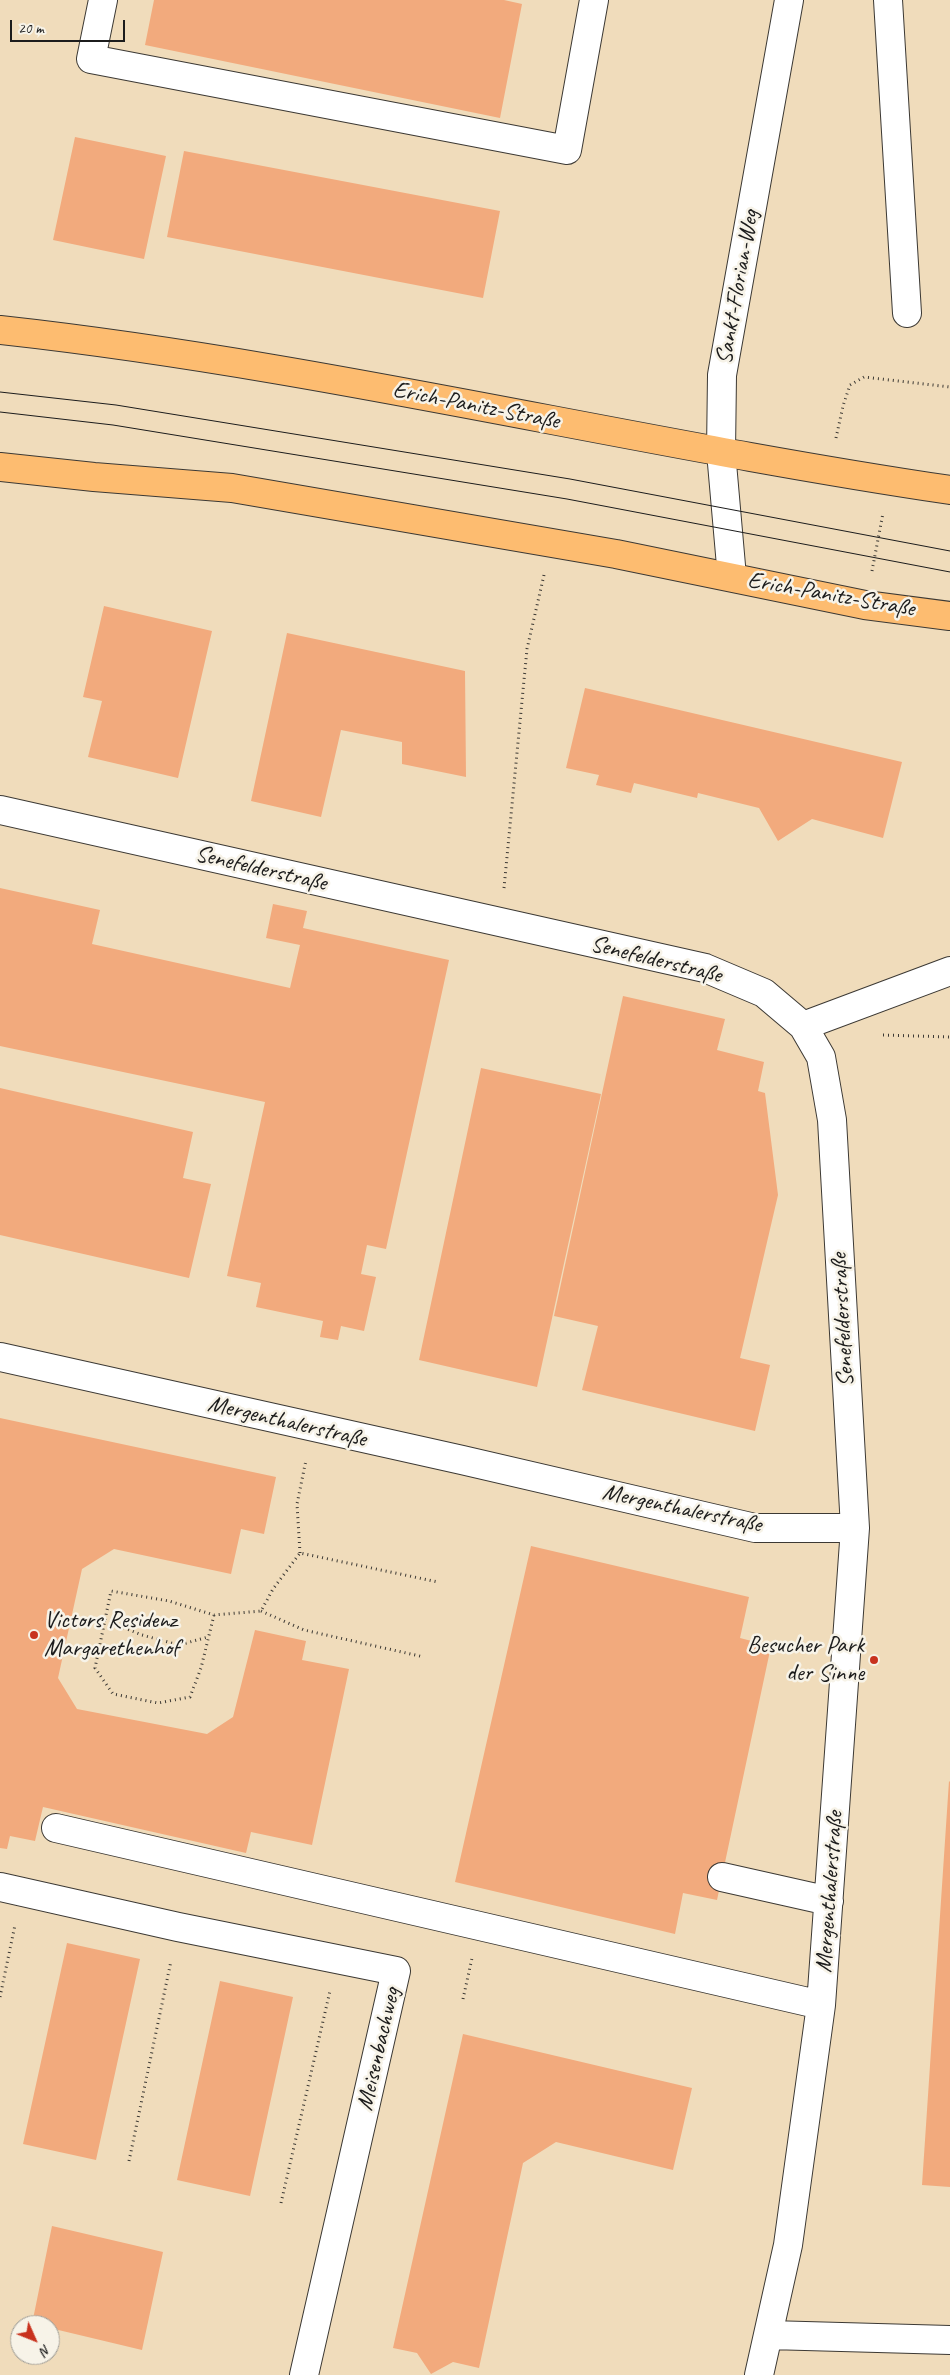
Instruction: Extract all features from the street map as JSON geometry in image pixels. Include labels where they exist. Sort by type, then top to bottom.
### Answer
[{"type":"main road","name":"Erich-Panitz-Straße","points":[[0,330],[92,340],[303,374],[721,452],[950,490]]},
{"type":"main road","name":"Erich-Panitz-Straße","points":[[0,467],[232,488],[551,543],[732,577],[865,605],[950,616]]},
{"type":"street","points":[[103,0],[92,59],[567,150],[594,0]]},
{"type":"street","name":"Sankt-Florian-Weg","points":[[732,577],[721,452],[722,375],[789,0]]},
{"type":"street","points":[[888,0],[907,313]]},
{"type":"street","name":"Senefelderstraße","points":[[0,810],[705,968],[764,993],[803,1026],[821,1057],[832,1120],[854,1528]]},
{"type":"street","points":[[803,1026],[949,973]]},
{"type":"street","name":"Mergenthalerstraße","points":[[0,1357],[472,1462],[755,1528],[854,1528],[822,2005],[788,2245],[759,2375]]},
{"type":"street","points":[[56,1828],[822,2005]]},
{"type":"street","points":[[722,1877],[829,1901]]},
{"type":"street","name":"Meisenbachweg","points":[[11,1890],[178,1927],[396,1971],[304,2375]]},
{"type":"street","points":[[768,2335],[950,2340]]},
{"type":"path","points":[[830,471],[842,406],[850,385],[864,377],[950,387]]},
{"type":"path","points":[[865,605],[888,481]]},
{"type":"path","points":[[501,923],[527,649],[551,543]]},
{"type":"path","points":[[882,1034],[950,1037]]},
{"type":"path","points":[[261,1611],[273,1589],[300,1552],[297,1504],[313,1428]]},
{"type":"path","points":[[300,1552],[438,1582]]},
{"type":"path","points":[[214,1614],[201,1668],[190,1697],[158,1704],[113,1694],[94,1668],[111,1591],[169,1600],[214,1614],[261,1611],[304,1630],[424,1657]]},
{"type":"path","points":[[105,1620],[142,1635],[179,1645],[208,1638]]},
{"type":"path","points":[[0,1997],[11,1890]]},
{"type":"path","points":[[463,1999],[480,1926]]},
{"type":"path","points":[[129,2161],[178,1927]]},
{"type":"path","points":[[282,2204],[337,1959]]},
{"type":"building","points":[[154,0],[504,0],[522,4],[500,118],[145,45]]},
{"type":"building","points":[[75,137],[166,156],[144,259],[53,240]]},
{"type":"building","points":[[184,151],[500,211],[483,298],[167,237]]},
{"type":"building","points":[[104,606],[212,631],[178,778],[88,757],[102,701],[83,697]]},
{"type":"building","points":[[287,633],[465,671],[466,777],[402,764],[402,742],[341,730],[321,817],[251,801]]},
{"type":"building","points":[[585,688],[902,762],[883,838],[812,819],[778,841],[759,808],[698,793],[697,798],[634,783],[631,793],[596,785],[599,775],[566,768]]},
{"type":"building","points":[[0,888],[100,910],[92,944],[290,988],[300,945],[266,938],[273,904],[307,911],[303,928],[449,960],[386,1249],[367,1245],[361,1274],[376,1277],[364,1331],[341,1326],[338,1340],[320,1337],[323,1321],[256,1307],[261,1283],[227,1276],[265,1102],[0,1046]]},
{"type":"building","points":[[623,996],[725,1019],[717,1050],[764,1062],[758,1091],[765,1093],[778,1195],[740,1358],[770,1365],[755,1431],[582,1390],[598,1326],[554,1316]]},
{"type":"building","points":[[481,1068],[601,1094],[537,1387],[419,1360]]},
{"type":"building","points":[[0,1088],[193,1132],[183,1178],[211,1184],[189,1278],[0,1235]]},
{"type":"building","name":"Victors Residenz Margarethenhof","points":[[0,1418],[276,1477],[264,1534],[241,1529],[231,1574],[114,1549],[82,1569],[58,1678],[77,1709],[207,1734],[233,1717],[255,1630],[306,1641],[302,1660],[349,1669],[312,1845],[251,1832],[246,1853],[43,1807],[35,1841],[10,1836],[7,1849],[0,1848]]},
{"type":"building","points":[[531,1546],[749,1597],[740,1638],[771,1646],[717,1900],[683,1893],[675,1934],[455,1882]]},
{"type":"building","points":[[950,1782],[950,2187],[922,2185]]},
{"type":"building","points":[[67,1943],[140,1959],[96,2160],[23,2144]]},
{"type":"building","points":[[220,1981],[293,1997],[250,2196],[177,2180]]},
{"type":"building","points":[[463,2034],[692,2088],[673,2170],[556,2142],[523,2163],[479,2368],[453,2362],[431,2374],[417,2353],[393,2348]]},
{"type":"building","points":[[52,2226],[163,2252],[142,2350],[60,2330],[60,2315],[34,2315]]},
{"type":"tram line","points":[[0,392],[116,405],[570,479],[950,551]]},
{"type":"tram line","points":[[0,412],[113,425],[567,499],[950,572]]},
{"type":"place","name":"Victors Residenz Margarethenhof","points":[[34,1635]]},
{"type":"place","name":"Besucher Park der Sinne","points":[[874,1660]]}]
